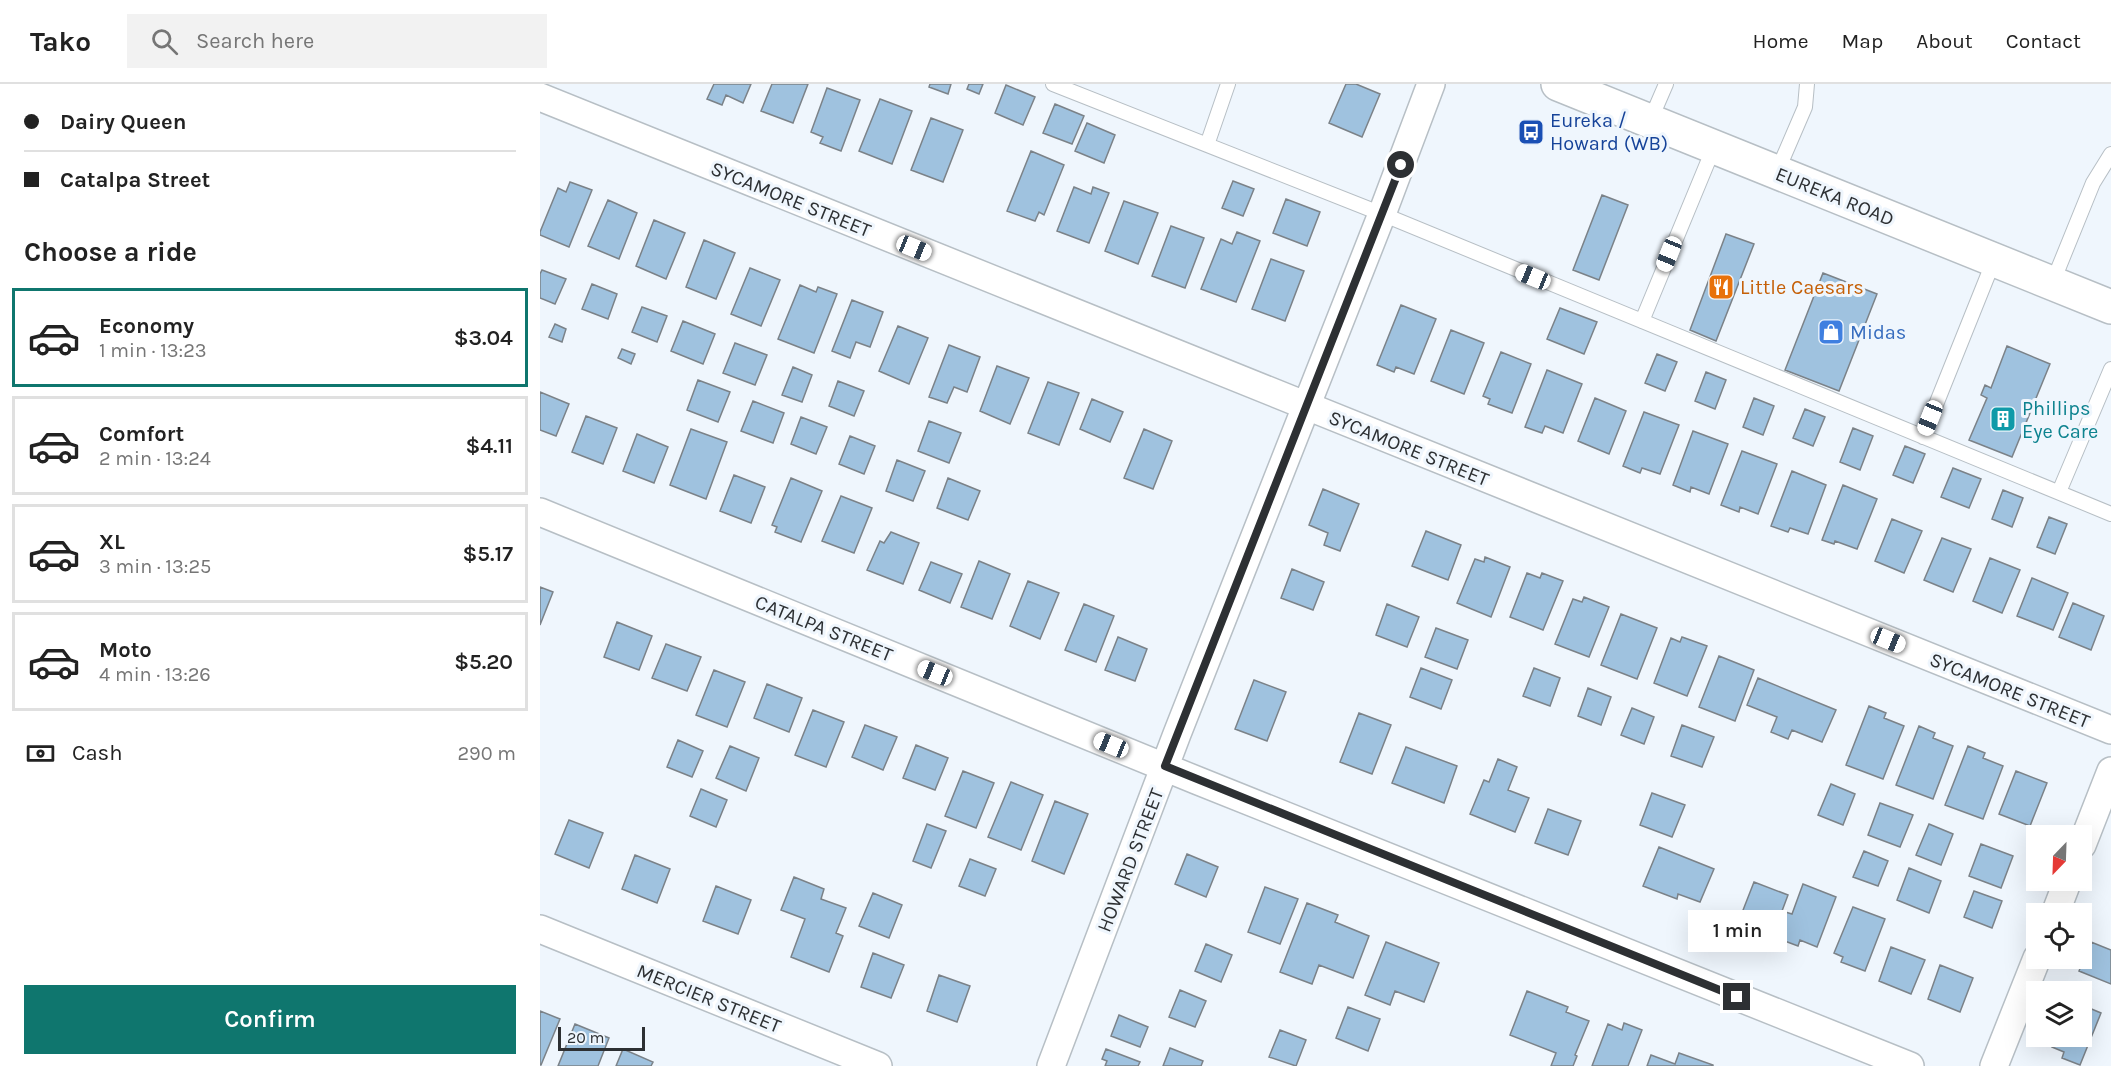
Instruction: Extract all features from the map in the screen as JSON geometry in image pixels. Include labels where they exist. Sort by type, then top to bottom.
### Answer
[{"type":"main road","name":"EUREKA ROAD","points":[[1558,84],[2111,307]]},
{"type":"street","name":"HOWARD STREET","points":[[1051,1066],[1165,766],[1431,84]]},
{"type":"street","name":"SYCAMORE STREET","points":[[540,97],[2111,730]]},
{"type":"street","name":"CATALPA STREET","points":[[540,512],[1910,1066]]},
{"type":"street","points":[[2090,825],[2111,771]]},
{"type":"street","name":"MERCIER STREET","points":[[540,929],[878,1066]]},
{"type":"street","points":[[1994,1066],[2033,969]]},
{"type":"lane","points":[[1053,84],[1078,89],[1207,145],[1382,214],[2111,514]]},
{"type":"lane","points":[[1207,145],[1227,84]]},
{"type":"lane","points":[[1650,121],[1666,84]]},
{"type":"lane","points":[[1777,172],[1804,107],[1807,84]]},
{"type":"lane","points":[[1642,321],[1714,147]]},
{"type":"lane","points":[[2052,284],[2094,183],[2111,154]]},
{"type":"lane","points":[[1923,437],[1994,260]]},
{"type":"lane","points":[[2059,492],[2111,369]]},
{"type":"building","points":[[714,84],[751,84],[743,103],[726,95],[722,105],[707,99]]},
{"type":"building","points":[[772,84],[808,84],[793,123],[761,111]]},
{"type":"building","points":[[930,84],[951,84],[948,94],[929,87]]},
{"type":"building","points":[[969,84],[983,84],[979,94],[967,89]]},
{"type":"building","points":[[1346,84],[1356,84],[1380,94],[1362,137],[1329,123]]},
{"type":"building","points":[[1006,85],[1035,97],[1023,125],[995,113]]},
{"type":"building","points":[[827,88],[860,100],[841,151],[820,143],[823,137],[811,132]]},
{"type":"building","points":[[880,99],[912,111],[892,164],[859,151]]},
{"type":"building","points":[[1055,104],[1084,116],[1072,144],[1043,133]]},
{"type":"building","points":[[931,118],[963,130],[943,182],[911,170]]},
{"type":"building","points":[[1087,123],[1115,135],[1104,163],[1075,151]]},
{"type":"building","points":[[1031,151],[1064,165],[1044,215],[1039,212],[1035,221],[1007,211]]},
{"type":"building","points":[[1233,181],[1254,189],[1243,216],[1222,208]]},
{"type":"building","points":[[570,182],[592,190],[569,247],[540,235],[540,232],[558,188],[566,192]]},
{"type":"building","points":[[1074,187],[1091,194],[1093,187],[1109,193],[1089,243],[1057,231]]},
{"type":"building","points":[[1602,195],[1628,205],[1599,280],[1573,270]]},
{"type":"building","points":[[1286,199],[1320,212],[1307,246],[1273,233]]},
{"type":"building","points":[[608,200],[637,213],[619,259],[588,246]]},
{"type":"building","points":[[1124,201],[1158,213],[1138,264],[1105,251]]},
{"type":"building","points":[[654,220],[685,233],[666,279],[636,266]]},
{"type":"building","points":[[1171,226],[1204,238],[1185,288],[1152,276]]},
{"type":"building","points":[[1237,232],[1260,241],[1236,302],[1201,289],[1221,239],[1232,244]]},
{"type":"building","name":"Little Caesars","points":[[1726,234],[1754,244],[1716,341],[1690,330]]},
{"type":"building","points":[[704,240],[735,253],[716,299],[686,287]]},
{"type":"building","points":[[1271,259],[1304,271],[1285,321],[1252,309]]},
{"type":"building","points":[[750,268],[780,280],[761,326],[731,314]]},
{"type":"building","points":[[542,270],[566,279],[555,304],[540,298]]},
{"type":"building","name":"Midas","points":[[1823,273],[1877,294],[1839,391],[1785,370]]},
{"type":"building","points":[[592,284],[617,294],[608,319],[582,309]]},
{"type":"building","points":[[800,285],[816,292],[818,287],[837,294],[814,353],[778,339]]},
{"type":"building","points":[[852,300],[883,312],[870,347],[856,342],[850,358],[832,351]]},
{"type":"building","points":[[1401,305],[1436,319],[1414,374],[1396,367],[1394,372],[1377,365]]},
{"type":"building","points":[[642,307],[667,316],[657,342],[632,332]]},
{"type":"building","points":[[1560,308],[1597,322],[1584,354],[1547,339]]},
{"type":"building","points":[[683,321],[715,334],[703,364],[671,351]]},
{"type":"building","points":[[555,324],[566,329],[562,342],[549,337]]},
{"type":"building","points":[[898,326],[928,338],[909,384],[879,371]]},
{"type":"building","points":[[1451,330],[1484,343],[1464,394],[1431,381]]},
{"type":"building","points":[[735,343],[767,355],[755,385],[723,373]]},
{"type":"building","points":[[949,345],[980,357],[967,392],[954,387],[947,403],[929,397]]},
{"type":"building","name":"Phillips Eye Care","points":[[2007,346],[2050,364],[2012,457],[1969,440],[1987,398],[1981,395],[1985,385],[1991,388]]},
{"type":"building","points":[[622,349],[635,354],[631,364],[618,358]]},
{"type":"building","points":[[1501,352],[1531,364],[1512,413],[1488,404],[1490,399],[1483,396]]},
{"type":"building","points":[[1657,354],[1677,362],[1665,391],[1645,383]]},
{"type":"building","points":[[997,366],[1029,378],[1010,424],[980,411]]},
{"type":"building","points":[[793,367],[812,375],[802,402],[782,395]]},
{"type":"building","points":[[1547,370],[1582,384],[1563,433],[1545,426],[1542,433],[1525,427]]},
{"type":"building","points":[[1706,372],[1726,380],[1715,409],[1695,401]]},
{"type":"building","points":[[698,380],[730,392],[718,422],[687,410]]},
{"type":"building","points":[[838,381],[864,391],[854,416],[829,406]]},
{"type":"building","points":[[1048,382],[1079,393],[1059,445],[1028,433]]},
{"type":"building","points":[[540,392],[569,404],[556,436],[540,430]]},
{"type":"building","points":[[1595,398],[1626,411],[1609,454],[1578,441]]},
{"type":"building","points":[[1754,398],[1774,406],[1763,435],[1743,427]]},
{"type":"building","points":[[1092,399],[1123,412],[1110,442],[1080,429]]},
{"type":"building","points":[[753,401],[784,413],[773,443],[741,431]]},
{"type":"building","points":[[1805,409],[1825,417],[1813,446],[1793,438]]},
{"type":"building","points":[[1644,412],[1679,425],[1660,474],[1642,468],[1640,473],[1623,466]]},
{"type":"building","points":[[586,416],[617,428],[603,464],[572,452]]},
{"type":"building","points":[[801,417],[827,427],[816,454],[791,444]]},
{"type":"building","points":[[929,421],[961,433],[949,463],[918,451]]},
{"type":"building","points":[[1853,428],[1873,436],[1860,470],[1840,462]]},
{"type":"building","points":[[691,429],[727,442],[706,499],[670,485]]},
{"type":"building","points":[[1144,429],[1172,441],[1153,489],[1124,478]]},
{"type":"building","points":[[1693,431],[1728,444],[1709,494],[1691,487],[1690,492],[1673,485]]},
{"type":"building","points":[[637,434],[668,447],[654,483],[623,471]]},
{"type":"building","points":[[850,436],[875,446],[864,474],[839,464]]},
{"type":"building","points":[[1905,446],[1925,454],[1913,483],[1893,475]]},
{"type":"building","points":[[1742,451],[1777,464],[1758,514],[1740,507],[1739,512],[1721,505]]},
{"type":"building","points":[[897,460],[925,471],[913,501],[886,491]]},
{"type":"building","points":[[1953,468],[1981,479],[1969,508],[1941,497]]},
{"type":"building","points":[[1792,471],[1826,485],[1808,534],[1790,528],[1788,532],[1771,526]]},
{"type":"building","points":[[734,475],[765,487],[751,523],[720,511]]},
{"type":"building","points":[[791,478],[822,491],[801,542],[775,532],[777,527],[772,525]]},
{"type":"building","points":[[948,478],[980,491],[968,520],[937,508]]},
{"type":"building","points":[[1843,485],[1877,499],[1857,549],[1835,541],[1834,544],[1822,540]]},
{"type":"building","points":[[1323,489],[1359,504],[1340,551],[1324,545],[1328,533],[1309,525]]},
{"type":"building","points":[[2003,490],[2023,498],[2012,527],[1992,519]]},
{"type":"building","points":[[841,496],[872,508],[854,553],[822,541]]},
{"type":"building","points":[[2049,517],[2067,524],[2055,554],[2037,547]]},
{"type":"building","points":[[1892,519],[1922,531],[1904,573],[1875,561]]},
{"type":"building","points":[[1426,531],[1461,545],[1448,580],[1412,566]]},
{"type":"building","points":[[891,532],[919,543],[903,584],[867,570],[880,541],[884,543]]},
{"type":"building","points":[[1942,538],[1971,549],[1953,592],[1924,580]]},
{"type":"building","points":[[1485,557],[1510,567],[1491,617],[1457,603],[1475,559],[1484,562]]},
{"type":"building","points":[[1990,558],[2020,570],[2002,613],[1973,601]]},
{"type":"building","points":[[979,561],[1010,574],[992,619],[961,607]]},
{"type":"building","points":[[931,562],[962,574],[950,603],[919,590]]},
{"type":"building","points":[[1292,569],[1324,582],[1313,610],[1281,598]]},
{"type":"building","points":[[1527,573],[1540,578],[1542,573],[1563,581],[1543,630],[1510,617]]},
{"type":"building","points":[[2032,578],[2068,593],[2053,630],[2017,616]]},
{"type":"building","points":[[1028,581],[1059,593],[1040,639],[1010,626]]},
{"type":"building","points":[[540,587],[553,592],[540,625]]},
{"type":"building","points":[[1584,597],[1609,607],[1589,657],[1555,644],[1573,599],[1582,602]]},
{"type":"building","points":[[2073,603],[2104,616],[2091,650],[2059,637]]},
{"type":"building","points":[[1084,604],[1114,616],[1096,662],[1065,650]]},
{"type":"building","points":[[1387,604],[1419,617],[1407,647],[1376,635]]},
{"type":"building","points":[[1621,614],[1657,628],[1637,679],[1601,665]]},
{"type":"building","points":[[617,622],[652,636],[639,670],[604,657]]},
{"type":"building","points":[[1436,628],[1468,640],[1457,669],[1425,657]]},
{"type":"building","points":[[1118,637],[1147,649],[1135,681],[1105,670]]},
{"type":"building","points":[[1682,637],[1707,646],[1687,696],[1654,683],[1671,638],[1680,642]]},
{"type":"building","points":[[666,644],[701,657],[687,691],[652,678]]},
{"type":"building","points":[[1719,656],[1754,670],[1735,721],[1699,707]]},
{"type":"building","points":[[1421,668],[1452,680],[1441,709],[1410,697]]},
{"type":"building","points":[[1534,668],[1560,678],[1550,706],[1523,696]]},
{"type":"building","points":[[714,670],[745,682],[727,727],[696,715]]},
{"type":"building","points":[[1758,678],[1836,710],[1822,742],[1792,730],[1788,739],[1771,732],[1777,717],[1747,705]]},
{"type":"building","points":[[1254,680],[1286,692],[1267,741],[1235,729]]},
{"type":"building","points":[[767,684],[802,698],[789,732],[754,718]]},
{"type":"building","points":[[1588,688],[1611,697],[1601,725],[1578,716]]},
{"type":"building","points":[[1869,706],[1886,713],[1884,718],[1904,726],[1883,779],[1846,765]]},
{"type":"building","points":[[1632,708],[1654,717],[1644,744],[1621,735]]},
{"type":"building","points":[[813,710],[844,722],[826,767],[795,755]]},
{"type":"building","points":[[1359,713],[1391,725],[1372,774],[1340,762]]},
{"type":"building","points":[[865,725],[897,737],[883,770],[852,757]]},
{"type":"building","points":[[1682,725],[1714,737],[1702,767],[1671,756]]},
{"type":"building","points":[[1919,726],[1935,733],[1933,738],[1953,746],[1933,799],[1896,785]]},
{"type":"building","points":[[678,740],[703,751],[692,777],[667,767]]},
{"type":"building","points":[[916,745],[948,758],[935,790],[903,778]]},
{"type":"building","points":[[730,746],[759,758],[746,791],[716,778]]},
{"type":"building","points":[[1968,746],[1985,753],[1983,758],[2003,766],[1983,819],[1945,805]]},
{"type":"building","points":[[1406,747],[1457,766],[1444,803],[1392,783]]},
{"type":"building","points":[[1498,759],[1517,767],[1508,790],[1529,798],[1515,832],[1470,814],[1484,780],[1489,782]]},
{"type":"building","points":[[963,771],[994,783],[976,828],[945,816]]},
{"type":"building","points":[[2016,771],[2047,783],[2030,825],[1999,814]]},
{"type":"building","points":[[1011,782],[1043,795],[1021,850],[988,837]]},
{"type":"building","points":[[1831,784],[1855,794],[1843,825],[1818,815]]},
{"type":"building","points":[[701,789],[727,800],[716,827],[690,816]]},
{"type":"building","points":[[1652,793],[1685,805],[1672,837],[1640,825]]},
{"type":"building","points":[[1055,801],[1088,814],[1064,874],[1032,861]]},
{"type":"building","points":[[1880,803],[1913,815],[1900,847],[1868,835]]},
{"type":"building","points":[[1548,809],[1581,821],[1568,855],[1535,843]]},
{"type":"building","points":[[569,820],[603,833],[589,868],[555,854]]},
{"type":"building","points":[[927,824],[946,831],[931,868],[913,861]]},
{"type":"building","points":[[1929,824],[1953,834],[1941,865],[1916,855]]},
{"type":"building","points":[[1981,844],[2013,856],[2001,888],[1969,876]]},
{"type":"building","points":[[1659,847],[1714,869],[1700,902],[1678,894],[1677,899],[1643,886]]},
{"type":"building","points":[[1864,851],[1888,861],[1878,886],[1853,877]]},
{"type":"building","points":[[1187,854],[1218,867],[1206,897],[1175,884]]},
{"type":"building","points":[[635,855],[670,869],[657,903],[622,889]]},
{"type":"building","points":[[970,859],[996,869],[985,896],[959,886]]},
{"type":"building","points":[[1909,868],[1941,881],[1929,913],[1897,900]]},
{"type":"building","points":[[794,877],[824,889],[821,899],[846,908],[836,933],[843,936],[829,972],[791,957],[805,919],[781,910]]},
{"type":"building","points":[[1754,882],[1788,895],[1782,911],[1792,914],[1803,884],[1836,897],[1817,947],[1800,940],[1798,946],[1782,940],[1784,934],[1775,930],[1772,936],[1738,923]]},
{"type":"building","points":[[716,886],[751,900],[738,934],[703,921]]},
{"type":"building","points":[[1265,887],[1298,899],[1280,944],[1248,932]]},
{"type":"building","points":[[1974,891],[2002,901],[1992,928],[1964,917]]},
{"type":"building","points":[[873,893],[902,905],[889,938],[859,926]]},
{"type":"building","points":[[1307,903],[1338,915],[1335,922],[1369,936],[1353,978],[1319,965],[1312,984],[1280,972]]},
{"type":"building","points":[[1853,907],[1885,919],[1865,971],[1841,962],[1843,957],[1834,953]]},
{"type":"building","points":[[1386,942],[1439,963],[1424,1002],[1395,991],[1390,1005],[1365,995]]},
{"type":"building","points":[[2092,942],[2111,950],[2111,984],[2079,971],[2080,969],[2092,969]]},
{"type":"building","points":[[1206,944],[1232,955],[1221,982],[1195,971]]},
{"type":"building","points":[[1891,947],[1925,960],[1911,994],[1879,981]]},
{"type":"building","points":[[873,953],[904,965],[891,998],[861,987]]},
{"type":"building","points":[[1940,965],[1973,978],[1960,1012],[1928,999]]},
{"type":"building","points":[[939,975],[970,986],[957,1022],[927,1011]]},
{"type":"building","points":[[1180,990],[1206,1001],[1195,1027],[1169,1017]]},
{"type":"building","points":[[1527,991],[1568,1007],[1566,1012],[1589,1021],[1575,1055],[1577,1056],[1573,1066],[1551,1066],[1556,1053],[1510,1035]]},
{"type":"building","points":[[1348,1007],[1380,1019],[1368,1051],[1336,1038]]},
{"type":"building","points":[[2092,1009],[2101,1013],[2092,1035]]},
{"type":"building","points":[[540,1011],[560,1019],[541,1065],[540,1065]]},
{"type":"building","points":[[1119,1015],[1148,1027],[1140,1047],[1111,1036]]},
{"type":"building","points":[[1624,1023],[1642,1030],[1628,1066],[1592,1066],[1608,1024],[1622,1030]]},
{"type":"building","points":[[575,1024],[609,1038],[598,1066],[558,1066]]},
{"type":"building","points":[[1280,1030],[1306,1040],[1296,1066],[1269,1057]]},
{"type":"building","points":[[2052,1047],[2087,1047],[2080,1065],[2062,1058],[2064,1052]]},
{"type":"building","points":[[1170,1048],[1203,1061],[1201,1066],[1163,1066]]},
{"type":"building","points":[[623,1049],[653,1062],[651,1066],[616,1066]]},
{"type":"building","points":[[1106,1049],[1140,1062],[1138,1066],[1105,1066],[1107,1061],[1102,1059]]},
{"type":"building","points":[[1679,1053],[1713,1066],[1647,1066],[1651,1055],[1675,1064]]},
{"type":"place","name":"Eureka / Howard (WB)","points":[[1531,132]]},
{"type":"place","name":"Little Caesars","points":[[1721,287]]},
{"type":"place","name":"Midas","points":[[1831,332]]},
{"type":"place","name":"Phillips Eye Care","points":[[2003,419]]},
{"type":"route","points":[[1401,165],[1165,766],[1737,997]]}]
